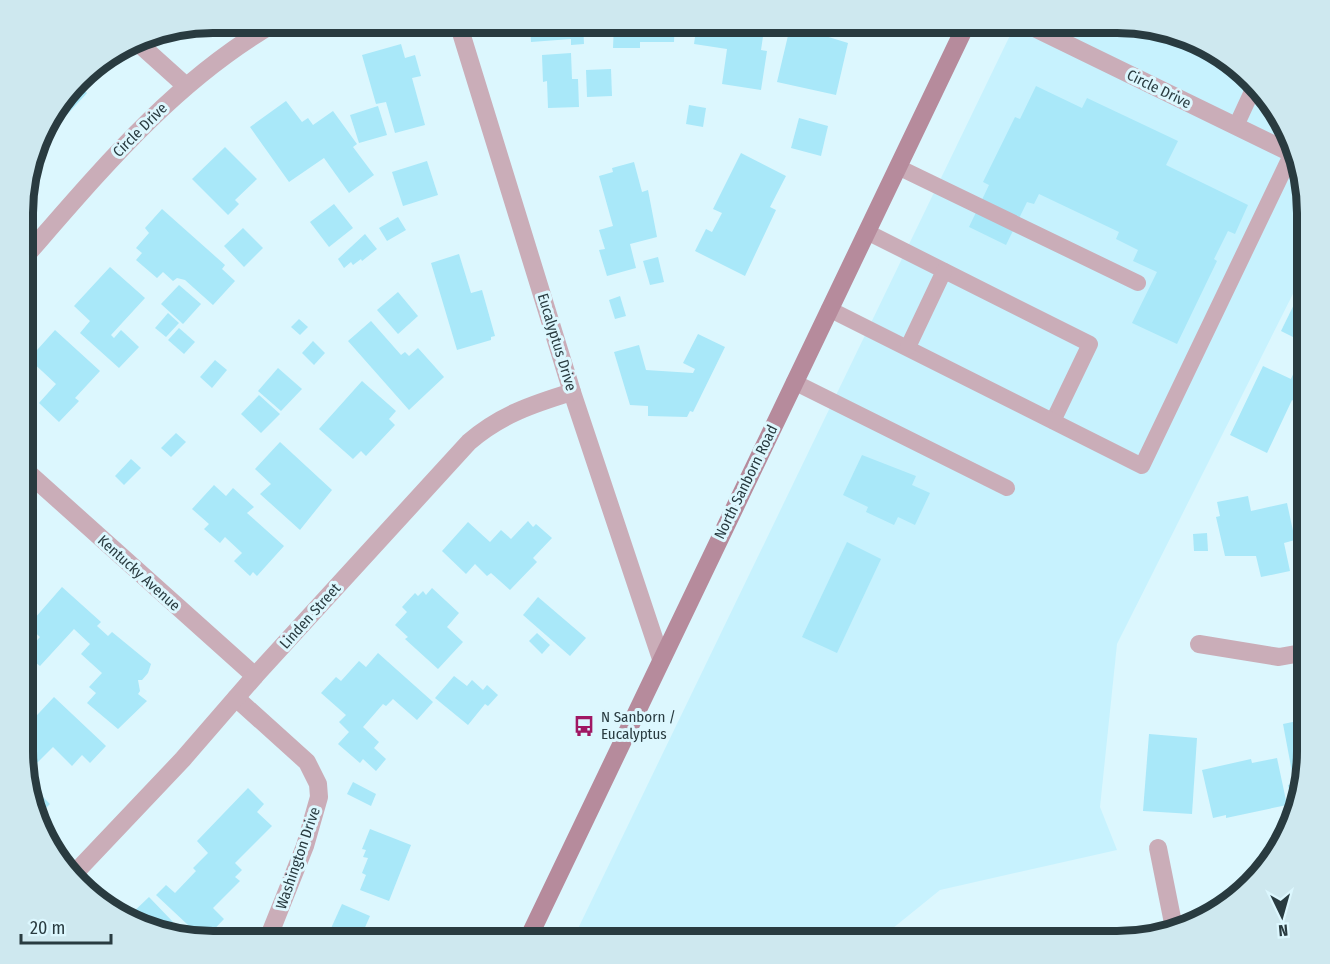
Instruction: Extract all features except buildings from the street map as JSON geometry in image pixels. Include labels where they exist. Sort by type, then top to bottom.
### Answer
[{"type":"main road","name":"North Sanborn Road","points":[[532,931],[962,33]]},
{"type":"street","name":"Circle Drive","points":[[33,248],[100,170],[186,86],[260,33]]},
{"type":"street","name":"Eucalyptus Drive","points":[[461,33],[572,392],[661,659]]},
{"type":"street","name":"Circle Drive","points":[[1045,33],[1285,150]]},
{"type":"street","points":[[143,47],[186,86]]},
{"type":"street","name":"Linden Street","points":[[77,869],[183,759],[255,676],[469,442],[507,415],[572,392]]},
{"type":"street","name":"Kentucky Avenue","points":[[33,477],[255,676]]},
{"type":"street","points":[[1199,644],[1279,657],[1297,653]]},
{"type":"street","name":"Washington Drive","points":[[236,698],[306,762],[318,784],[319,797],[305,846],[271,931]]},
{"type":"street","points":[[1158,848],[1173,922]]},
{"type":"lane","points":[[1236,126],[1251,93]]},
{"type":"lane","points":[[830,309],[1142,466],[1289,162]]},
{"type":"lane","points":[[898,167],[1138,283]]},
{"type":"lane","points":[[867,232],[1090,344],[1053,421]]},
{"type":"lane","points":[[908,347],[944,271]]},
{"type":"lane","points":[[794,382],[1007,488]]},
{"type":"shaded area","points":[[1011,33],[1129,33],[1152,36],[1186,47],[1227,70],[1260,103],[1273,123],[1291,166],[1297,201],[1297,286],[1117,644],[1100,807],[1117,850],[940,890],[889,931],[577,931]]},
{"type":"place","name":"N Sanborn / Eucalyptus","points":[[584,726]]}]
